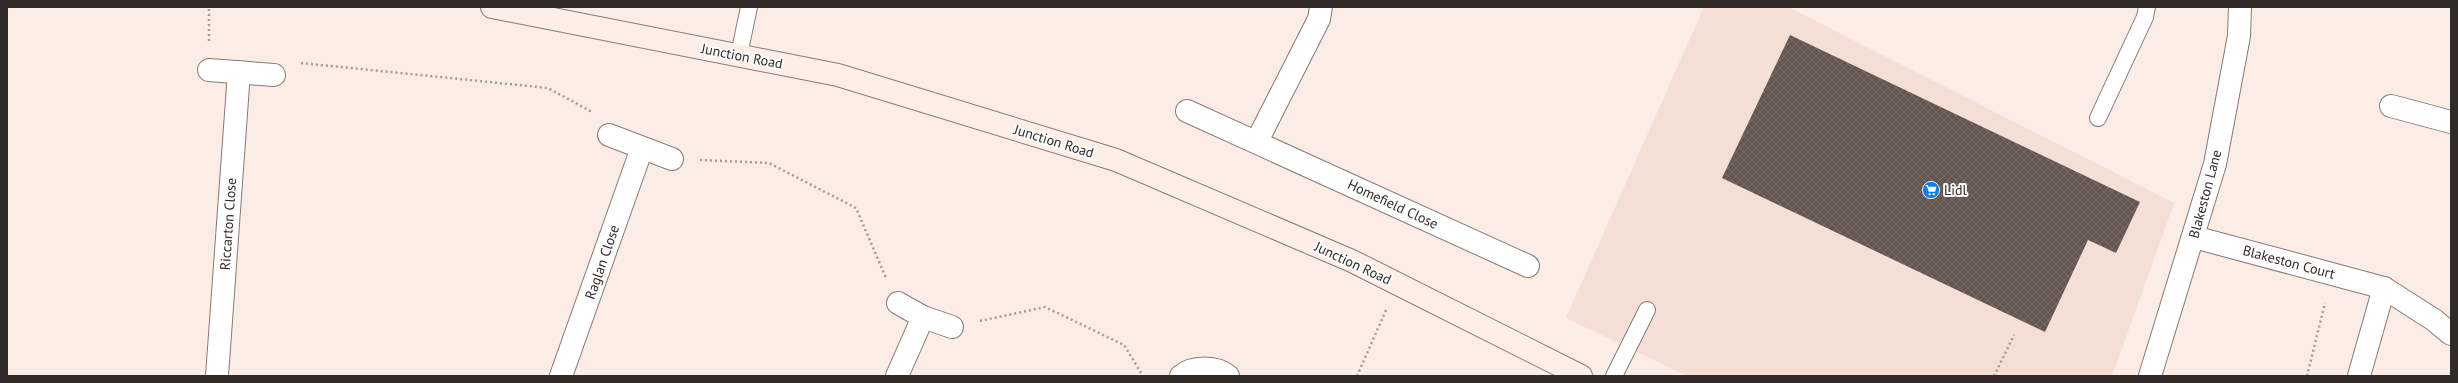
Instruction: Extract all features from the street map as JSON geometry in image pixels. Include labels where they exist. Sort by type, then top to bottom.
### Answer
[{"type":"main road","name":"Junction Road","points":[[492,7],[838,75],[1116,160],[1352,261],[1581,376]]},
{"type":"street","points":[[1257,141],[1319,19],[1321,7]]},
{"type":"street","name":"Blakeston Lane","points":[[2150,376],[2216,164],[2239,36],[2240,7]]},
{"type":"street","points":[[209,70],[274,75]]},
{"type":"street","name":"Riccarton Close","points":[[217,376],[239,72]]},
{"type":"street","points":[[2391,106],[2451,122]]},
{"type":"street","name":"Homefield Close","points":[[1187,111],[1257,141],[1528,266]]},
{"type":"street","points":[[609,135],[672,159]]},
{"type":"street","name":"Raglan Close","points":[[561,376],[642,148]]},
{"type":"street","name":"Blakeston Court","points":[[2194,237],[2384,288],[2434,320],[2451,334]]},
{"type":"street","points":[[2359,376],[2384,288]]},
{"type":"street","points":[[898,303],[923,317],[952,327]]},
{"type":"street","points":[[897,376],[923,317]]},
{"type":"street","points":[[1181,376],[1203,368],[1224,373],[1228,376]]},
{"type":"lane","points":[[739,55],[749,7]]},
{"type":"lane","points":[[2098,118],[2145,18],[2147,7]]},
{"type":"lane","points":[[1614,376],[1647,310]]},
{"type":"path","points":[[209,7],[209,70]]},
{"type":"path","points":[[274,75],[277,60],[548,88],[612,123],[609,135]]},
{"type":"path","points":[[672,159],[769,163],[856,208],[898,303]]},
{"type":"path","points":[[2307,376],[2332,274]]},
{"type":"path","points":[[952,327],[1045,307],[1124,345],[1143,376]]},
{"type":"path","points":[[1994,376],[2014,335]]},
{"type":"shaded area","points":[[1704,7],[1788,7],[2174,203],[2112,376],[1687,376],[1566,318]]},
{"type":"building","name":"Lidl","points":[[1790,35],[2140,202],[2116,253],[2088,240],[2045,332],[1722,178]]},
{"type":"place","name":"Lidl","points":[[1931,190]]}]
